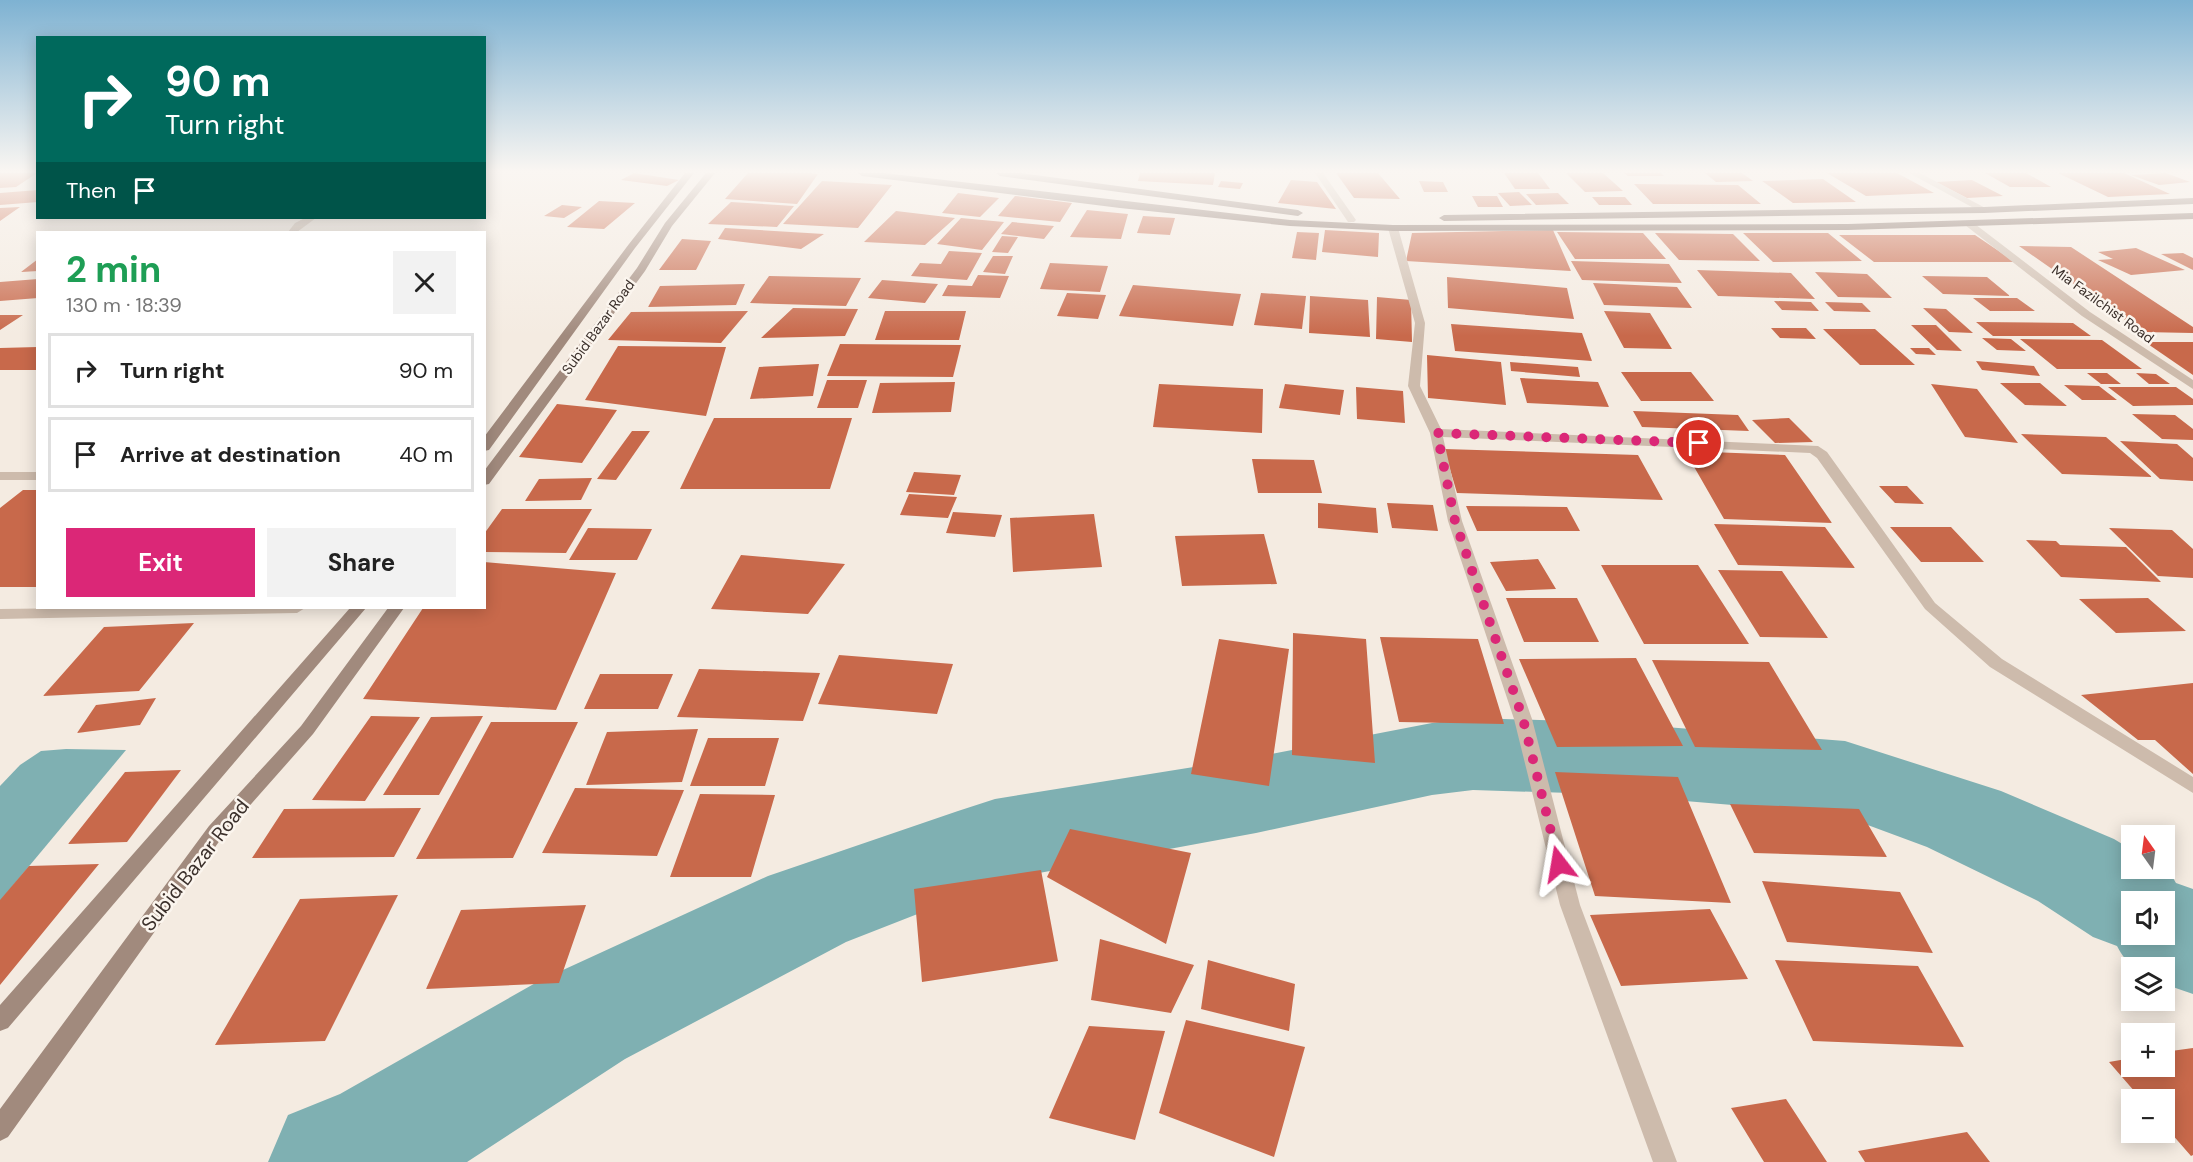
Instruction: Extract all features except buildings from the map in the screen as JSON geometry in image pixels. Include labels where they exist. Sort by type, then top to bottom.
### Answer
[{"type":"main road","name":"Subid Bazar Road","points":[[486,444],[647,227]]},
{"type":"main road","name":"Subid Bazar Road","points":[[486,478],[641,269],[667,227]]},
{"type":"main road","points":[[1382,227],[1745,227]]},
{"type":"main road","points":[[0,1021],[357,609]]},
{"type":"main road","name":"Subid Bazar Road","points":[[0,1129],[216,831],[308,730],[395,609]]},
{"type":"street","name":"Mia Fazilchist Road","points":[[1973,227],[2086,314],[2193,385]]},
{"type":"street","points":[[1393,228],[1420,323],[1414,386],[1437,433],[1455,521],[1523,719],[1570,905],[1665,1162]]},
{"type":"street","points":[[1437,433],[1813,449],[1822,455],[1930,606],[1996,663],[2193,786]]},
{"type":"street","points":[[0,476],[36,476]]},
{"type":"street","points":[[0,614],[248,609]]},
{"type":"water","points":[[126,750],[0,901],[0,786],[20,765],[41,751]]},
{"type":"waterway","points":[[335,1162],[386,1139],[582,1020],[807,909],[995,840],[1256,795],[1432,759],[1473,754],[1602,758],[1845,778],[1964,819],[2076,870],[2121,898]]},
{"type":"waterway","points":[[2175,933],[2193,945]]},
{"type":"route","points":[[1559,864],[1523,719],[1455,521],[1437,433],[1699,443]]}]
